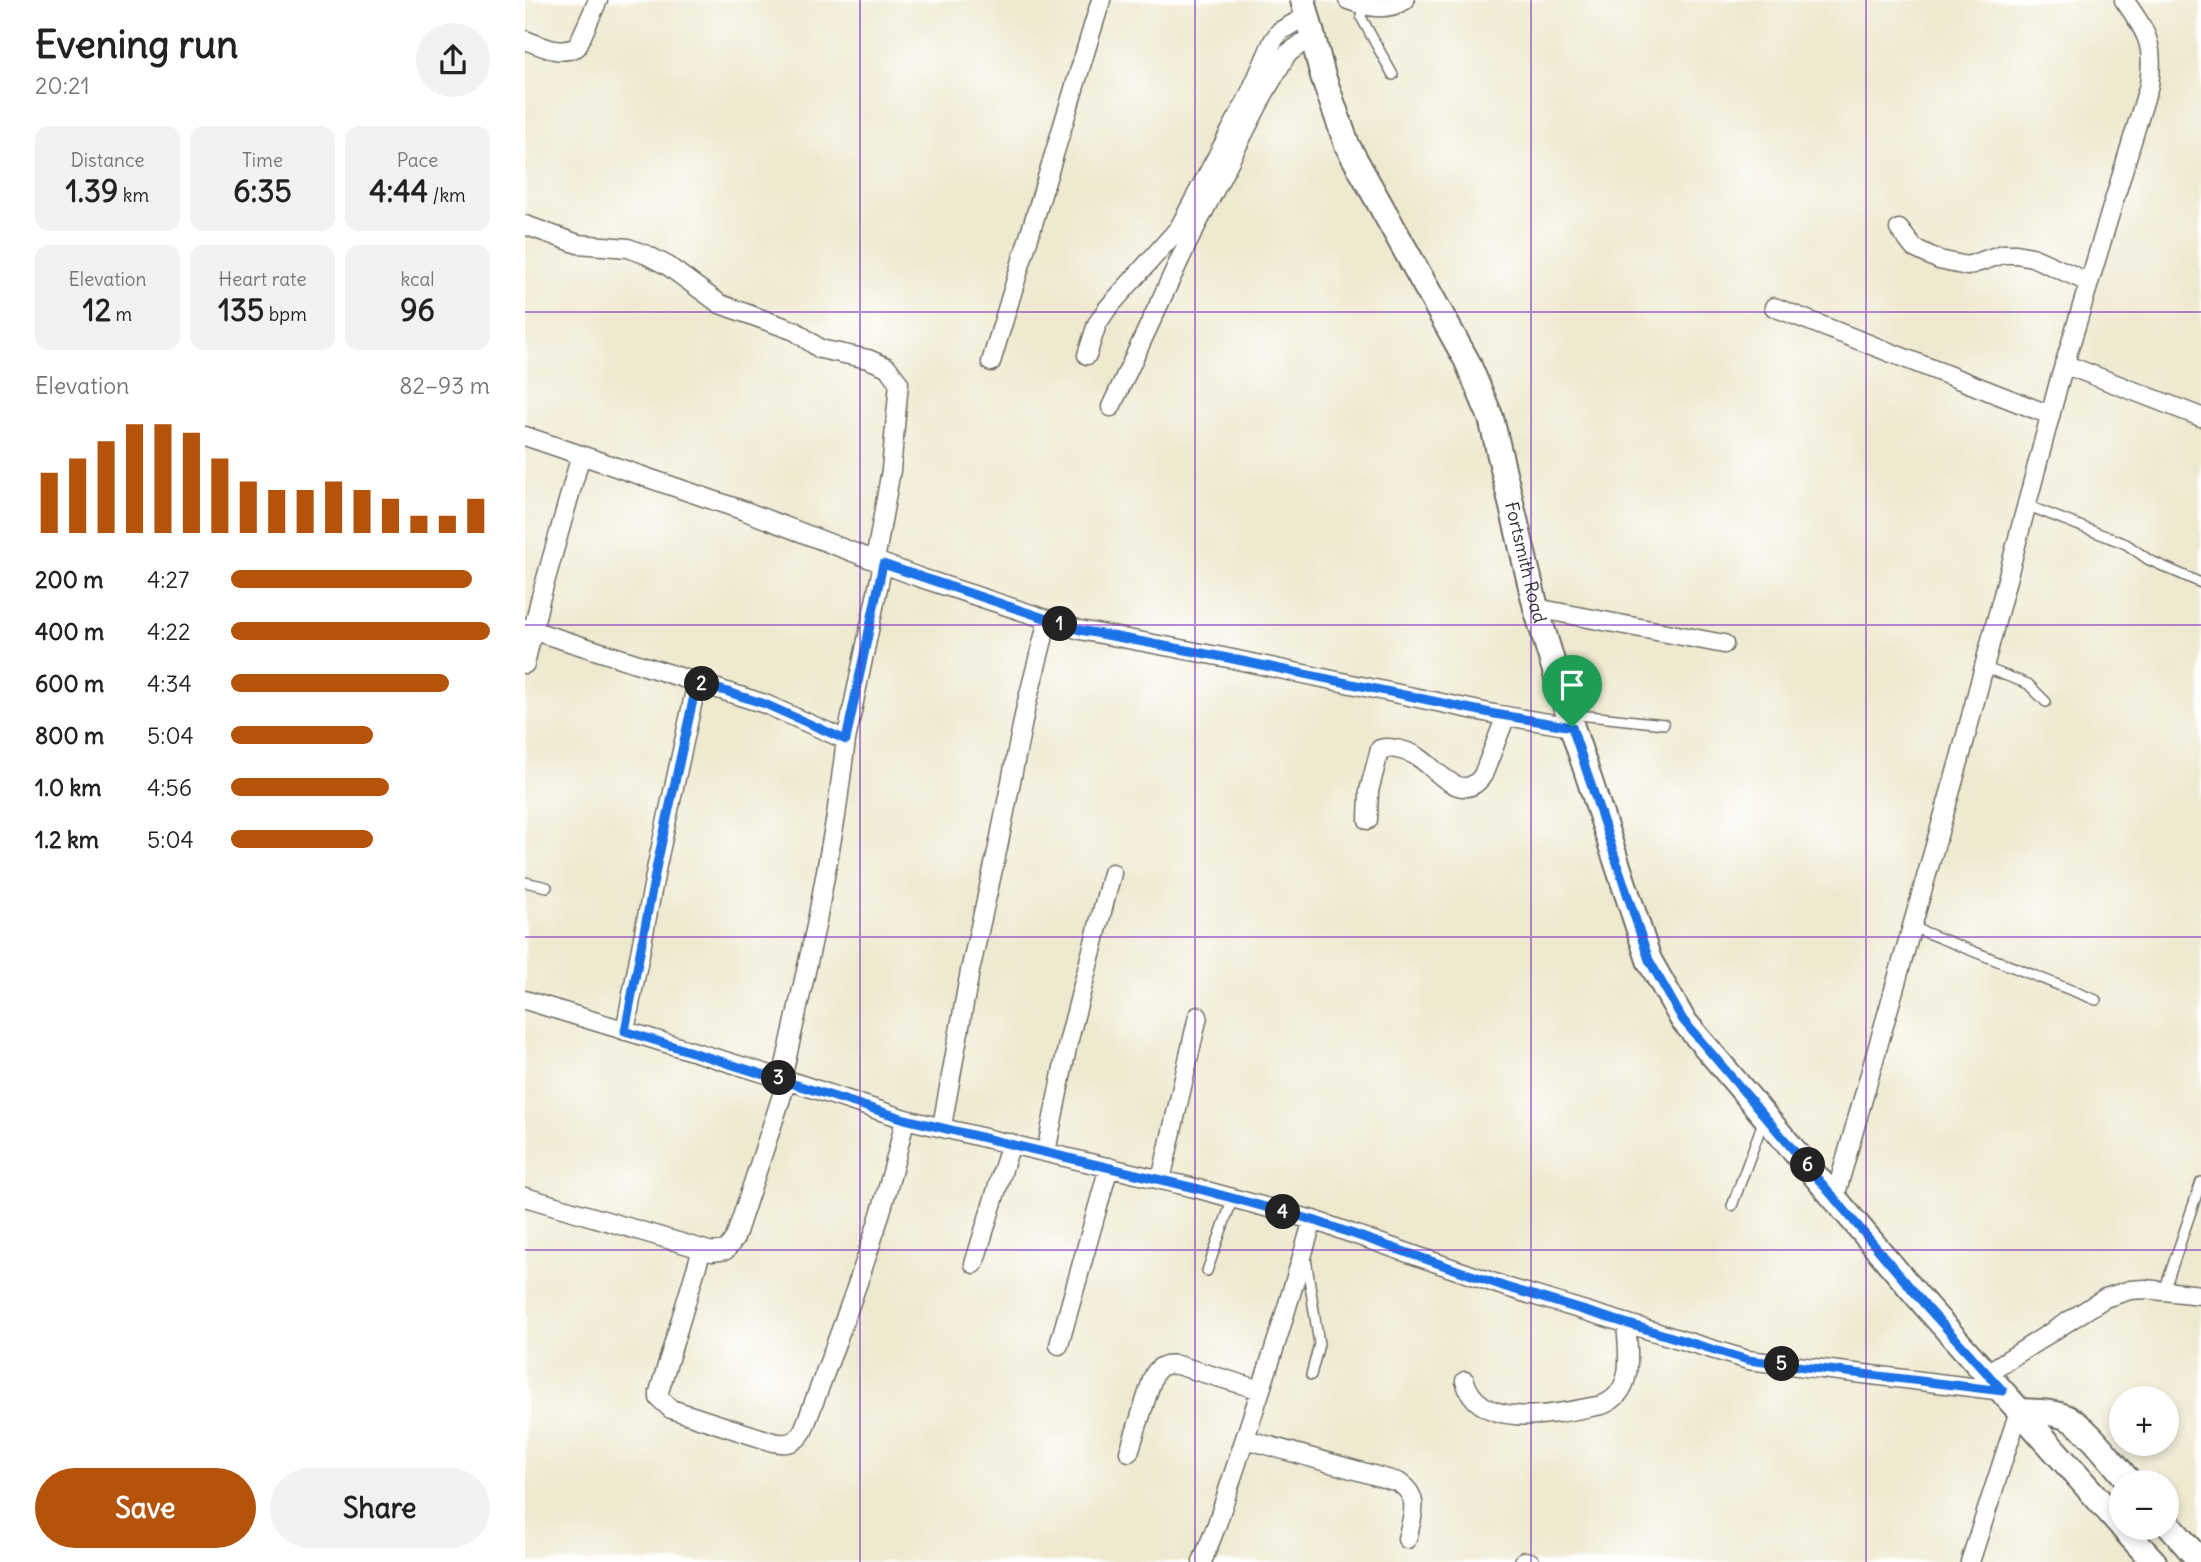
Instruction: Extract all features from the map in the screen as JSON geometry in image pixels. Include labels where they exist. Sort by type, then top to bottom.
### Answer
[{"type":"street","points":[[525,40],[555,50],[567,51],[577,47],[598,0]]},
{"type":"street","points":[[991,362],[1101,0]]},
{"type":"street","points":[[1356,3],[1374,8],[1390,7],[1405,0]]},
{"type":"street","points":[[1835,1197],[1960,758],[2064,364],[2149,85],[2153,58],[2148,38],[2124,0]]},
{"type":"street","points":[[1087,355],[1097,324],[1107,309],[1179,228],[1247,100],[1273,41],[1280,31],[1308,11]]},
{"type":"street","points":[[1111,407],[1187,244],[1308,11]]},
{"type":"street","name":"Fortsmith Road","points":[[1308,11],[1323,76],[1347,145],[1467,361],[1490,418],[1536,608],[1649,960],[1683,1020],[1926,1306],[2109,1512]]},
{"type":"street","points":[[525,225],[578,244],[628,248],[647,255],[668,266],[720,304],[795,331],[820,349],[868,359],[887,367],[899,383],[879,562],[846,740],[836,817],[816,926],[785,1079],[731,1246],[720,1252],[702,1249],[525,1197]]},
{"type":"street","points":[[1899,229],[1914,248],[1939,260],[1967,266],[2003,254],[2016,254],[2032,257],[2088,282]]},
{"type":"street","points":[[1774,307],[2050,415]]},
{"type":"street","points":[[2064,364],[2201,417]]},
{"type":"street","points":[[525,436],[745,511],[879,562],[1080,630],[1506,716],[1570,720]]},
{"type":"street","points":[[525,664],[529,629],[581,455]]},
{"type":"street","points":[[1536,608],[1724,644]]},
{"type":"street","points":[[942,1126],[970,971],[1026,706],[1048,620]]},
{"type":"street","points":[[529,629],[765,704],[846,740]]},
{"type":"street","points":[[625,1031],[657,864],[697,682]]},
{"type":"street","points":[[1368,820],[1369,791],[1380,749],[1411,753],[1437,775],[1463,787],[1470,787],[1477,784],[1483,775],[1506,716]]},
{"type":"street","points":[[1046,1152],[1068,1043],[1112,873]]},
{"type":"street","points":[[525,1000],[785,1079],[905,1119],[1109,1167],[1313,1220],[1506,1287],[1748,1360],[1995,1382],[2105,1298],[2130,1290],[2201,1295]]},
{"type":"street","points":[[1161,1180],[1198,1016]]},
{"type":"street","points":[[702,1249],[659,1398],[671,1409],[786,1445],[793,1442],[803,1431],[843,1326],[893,1175],[905,1119]]},
{"type":"street","points":[[974,1264],[1011,1143]]},
{"type":"street","points":[[1059,1345],[1109,1167]]},
{"type":"street","points":[[1202,1562],[1261,1390],[1313,1220]]},
{"type":"street","points":[[1465,1381],[1468,1392],[1477,1403],[1514,1416],[1602,1405],[1612,1401],[1626,1381],[1629,1353],[1626,1323]]},
{"type":"street","points":[[1129,1452],[1153,1377],[1157,1368],[1163,1365],[1177,1365],[1261,1390]]},
{"type":"street","points":[[1970,1562],[2019,1411],[2068,1418],[2080,1427],[2119,1470]]},
{"type":"street","points":[[1245,1438],[1405,1486],[1414,1500],[1415,1507],[1406,1539]]},
{"type":"street","points":[[2179,1537],[2201,1562]]},
{"type":"street","name":"Fortsmith Road","points":[[2134,1540],[2154,1562]]},
{"type":"lane","points":[[1356,3],[1360,17],[1393,75]]},
{"type":"lane","points":[[2026,505],[2126,544],[2149,560],[2201,583]]},
{"type":"lane","points":[[1983,667],[2028,684],[2046,702]]},
{"type":"lane","points":[[1570,720],[1664,724]]},
{"type":"lane","points":[[525,882],[547,887]]},
{"type":"lane","points":[[1912,927],[2096,1000]]},
{"type":"lane","points":[[1732,1206],[1765,1115]]},
{"type":"lane","points":[[2164,1291],[2201,1182]]},
{"type":"lane","points":[[1207,1271],[1233,1198]]},
{"type":"lane","points":[[1305,1249],[1319,1344],[1311,1375]]},
{"type":"route","points":[[883,564],[1080,630],[1495,714],[1572,727],[1649,960],[1683,1020],[1926,1306],[2003,1391],[1748,1360],[1506,1287],[1313,1220],[1199,1189],[905,1119],[625,1031],[657,864],[697,682],[765,704],[846,740],[883,564]]}]
